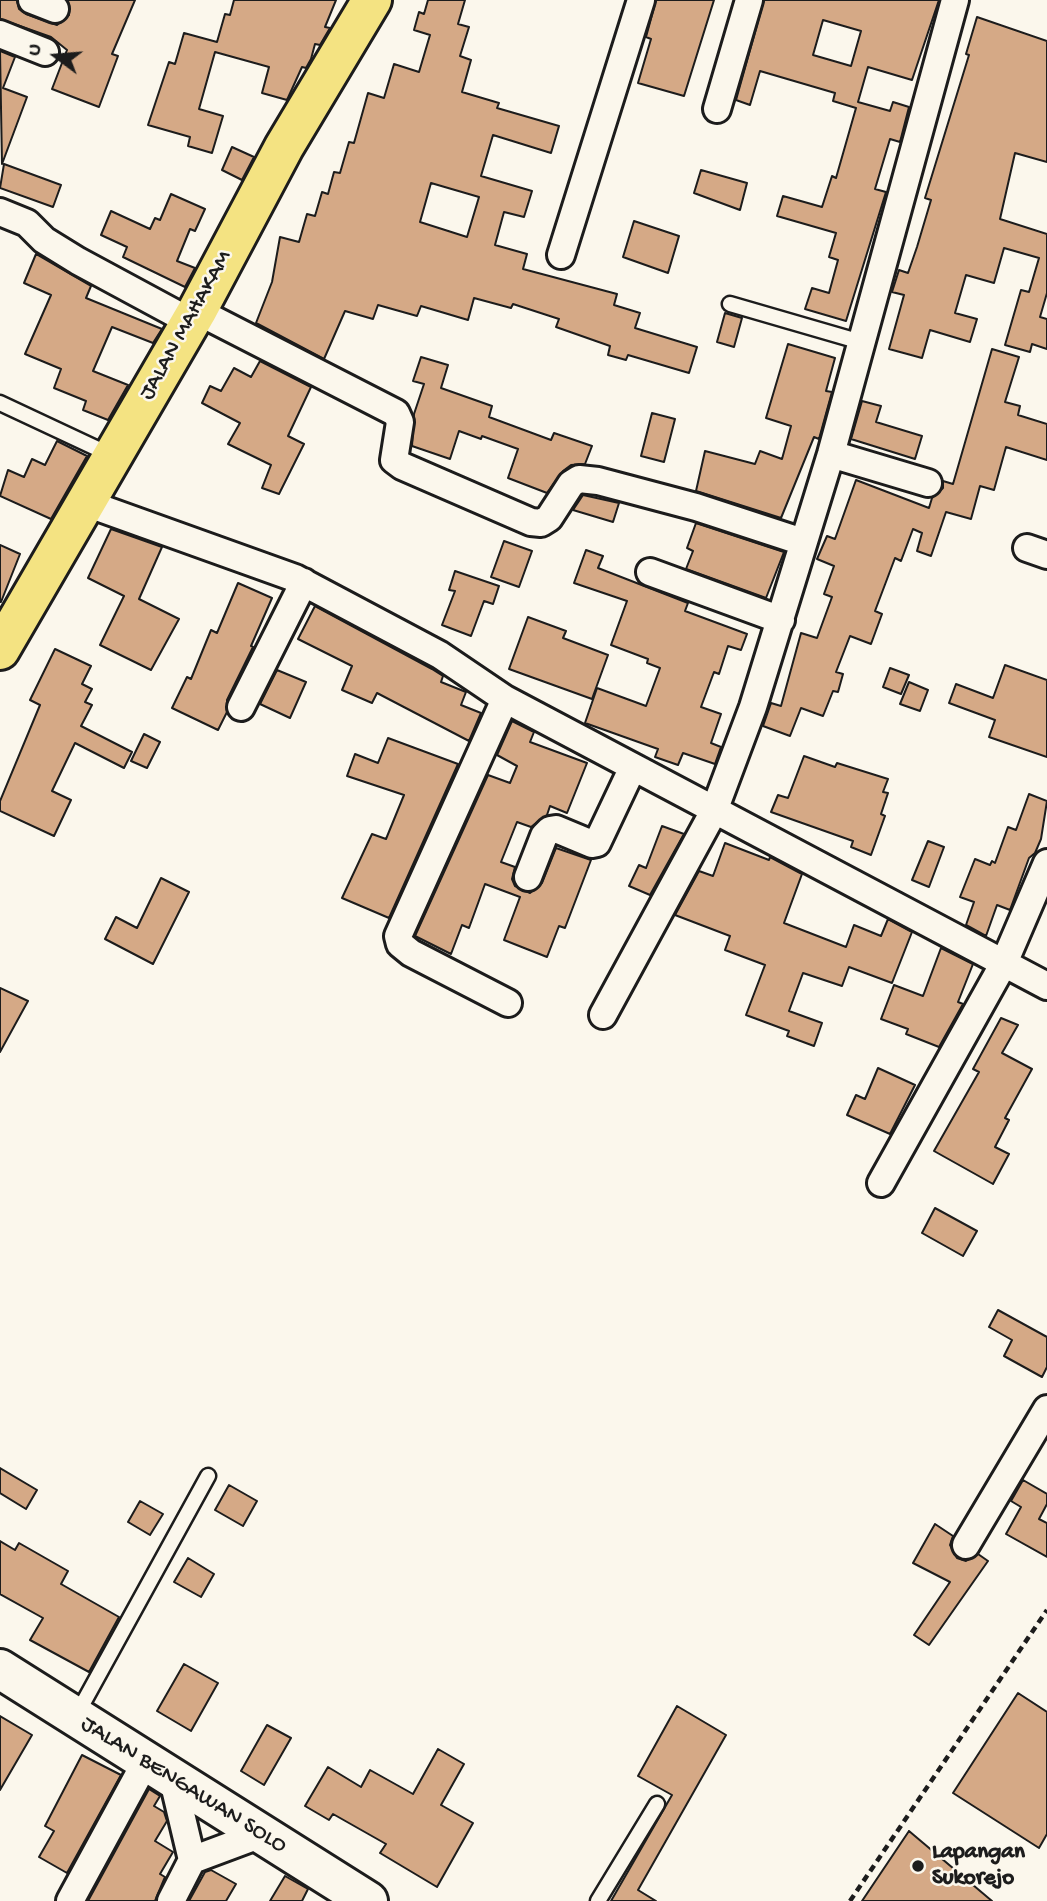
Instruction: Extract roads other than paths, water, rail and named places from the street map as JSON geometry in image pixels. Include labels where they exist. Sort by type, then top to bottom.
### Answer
[{"type":"main road","name":"JALAN MAHAKAM","points":[[0,650],[194,316],[284,147],[372,0]]},
{"type":"main road","name":"JALAN BENGAWAN SOLO","points":[[0,1669],[259,1835],[368,1901]]},
{"type":"street","points":[[561,255],[641,0]]},
{"type":"street","points":[[717,109],[749,0]]},
{"type":"street","points":[[603,1015],[714,811],[753,707],[831,454],[955,0]]},
{"type":"street","points":[[0,34],[45,52]]},
{"type":"street","points":[[0,212],[27,223],[44,240],[78,261],[396,413],[400,422],[394,460],[402,466],[531,522],[541,523],[549,518],[571,484],[579,479],[598,481],[696,507],[803,542]]},
{"type":"street","points":[[831,454],[928,483]]},
{"type":"street","points":[[86,503],[303,582],[440,655],[505,699],[1047,986]]},
{"type":"street","points":[[650,572],[781,620]]},
{"type":"street","points":[[241,708],[303,582]]},
{"type":"street","points":[[505,699],[398,936],[400,944],[411,953],[508,1003]]},
{"type":"street","points":[[528,877],[544,835],[550,830],[556,829],[592,844],[597,843],[633,767]]},
{"type":"street","points":[[881,1183],[1004,963],[1047,863]]},
{"type":"street","points":[[966,1545],[1047,1409]]},
{"type":"street","points":[[159,1771],[192,1860]]},
{"type":"street","points":[[70,1901],[159,1771]]},
{"type":"street","points":[[171,1901],[192,1860],[259,1835]]},
{"type":"lane","points":[[730,304],[862,342]]},
{"type":"lane","points":[[0,403],[113,457]]},
{"type":"lane","points":[[75,1718],[208,1476]]},
{"type":"lane","points":[[598,1901],[657,1804]]},
{"type":"place","name":"Lapangan Sukorejo","points":[[918,1866]]}]
